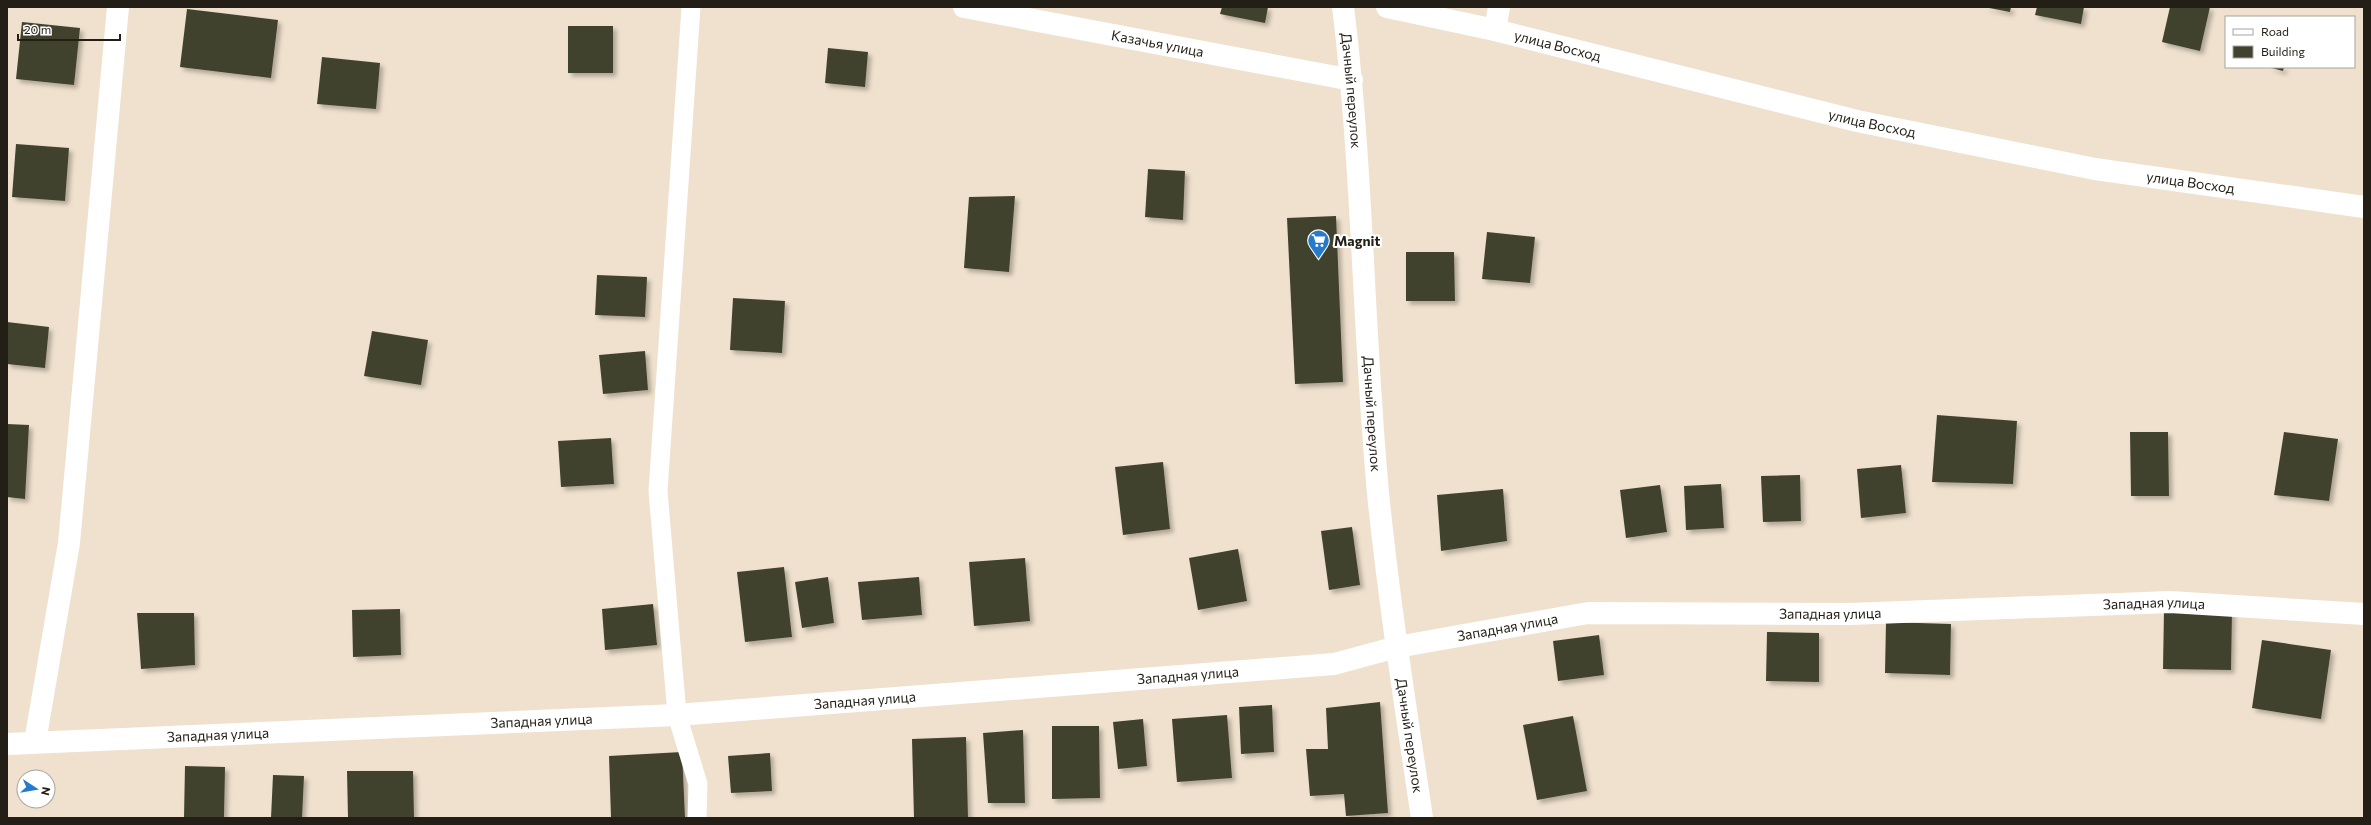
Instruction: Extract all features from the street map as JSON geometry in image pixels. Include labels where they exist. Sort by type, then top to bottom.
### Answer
[{"type":"street","points":[[35,742],[69,543],[118,7]]},
{"type":"street","name":"Казачья улица","points":[[964,7],[1352,80]]},
{"type":"street","name":"Дачный переулок","points":[[1343,7],[1352,80],[1378,492],[1397,647],[1422,818]]},
{"type":"street","name":"улица Восход","points":[[1387,7],[1494,30],[1857,121],[1918,134],[2095,169],[2364,206]]},
{"type":"street","points":[[1494,30],[1499,7]]},
{"type":"street","name":"Западная улица","points":[[7,744],[677,715],[1334,664],[1397,647],[1588,612],[1849,614],[2170,602],[2364,614]]},
{"type":"lane","points":[[691,7],[658,491],[677,715],[698,784],[697,818]]},
{"type":"building","points":[[1222,7],[1268,7],[1265,23],[1220,14]]},
{"type":"building","points":[[1984,7],[2011,7],[2010,12]]},
{"type":"building","points":[[2037,7],[2084,7],[2081,24],[2035,15]]},
{"type":"building","points":[[2170,7],[2210,7],[2200,51],[2162,42]]},
{"type":"building","points":[[187,9],[278,20],[271,78],[180,67]]},
{"type":"building","points":[[22,22],[80,28],[74,85],[16,79]]},
{"type":"building","points":[[568,26],[613,26],[613,73],[568,73]]},
{"type":"building","points":[[828,48],[868,52],[865,87],[825,83]]},
{"type":"building","points":[[322,57],[380,63],[376,109],[317,104]]},
{"type":"building","points":[[2272,68],[2284,68],[2283,71]]},
{"type":"building","points":[[16,144],[69,148],[65,201],[12,197]]},
{"type":"building","points":[[1148,169],[1185,171],[1183,220],[1145,217]]},
{"type":"building","points":[[1015,196],[1009,272],[964,268],[969,197]]},
{"type":"building","points":[[1336,216],[1343,382],[1295,384],[1287,218]]},
{"type":"building","points":[[1487,232],[1535,237],[1530,283],[1482,279]]},
{"type":"building","points":[[1406,252],[1454,252],[1455,301],[1406,301]]},
{"type":"building","points":[[597,275],[647,277],[645,317],[595,315]]},
{"type":"building","points":[[733,298],[785,301],[782,353],[730,350]]},
{"type":"building","points":[[7,322],[49,327],[45,368],[7,364]]},
{"type":"building","points":[[372,331],[428,340],[421,385],[364,376]]},
{"type":"building","points":[[645,351],[648,390],[603,394],[599,355]]},
{"type":"building","points":[[1937,415],[2017,421],[2013,484],[1932,482]]},
{"type":"building","points":[[7,424],[29,425],[25,499],[7,497]]},
{"type":"building","points":[[2130,432],[2168,432],[2169,496],[2131,496]]},
{"type":"building","points":[[2284,432],[2338,439],[2329,501],[2274,495]]},
{"type":"building","points":[[611,438],[614,484],[561,487],[558,441]]},
{"type":"building","points":[[1163,462],[1170,529],[1123,535],[1115,467]]},
{"type":"building","points":[[1901,465],[1906,513],[1861,518],[1857,469]]},
{"type":"building","points":[[1800,475],[1801,521],[1763,522],[1761,476]]},
{"type":"building","points":[[1721,484],[1724,528],[1686,530],[1684,486]]},
{"type":"building","points":[[1660,485],[1667,532],[1626,538],[1620,490]]},
{"type":"building","points":[[1503,489],[1507,541],[1441,551],[1437,495]]},
{"type":"building","points":[[1352,527],[1360,585],[1329,590],[1321,531]]},
{"type":"building","points":[[1238,549],[1247,601],[1198,610],[1189,558]]},
{"type":"building","points":[[1025,558],[1030,621],[974,626],[969,562]]},
{"type":"building","points":[[784,567],[792,637],[745,642],[737,572]]},
{"type":"building","points":[[828,577],[834,623],[802,628],[795,582]]},
{"type":"building","points":[[919,577],[922,615],[862,620],[858,582]]},
{"type":"building","points":[[653,604],[657,645],[605,650],[602,609]]},
{"type":"building","points":[[400,609],[401,655],[353,657],[352,610]]},
{"type":"building","points":[[2164,610],[2232,611],[2231,670],[2163,669]]},
{"type":"building","points":[[137,613],[194,613],[195,665],[141,669]]},
{"type":"building","points":[[1886,622],[1951,624],[1950,675],[1885,673]]},
{"type":"building","points":[[1767,632],[1819,633],[1819,682],[1766,681]]},
{"type":"building","points":[[1599,635],[1604,675],[1558,681],[1553,641]]},
{"type":"building","points":[[2262,640],[2331,650],[2321,719],[2252,708]]},
{"type":"building","points":[[1380,702],[1388,813],[1346,816],[1344,794],[1310,796],[1306,749],[1328,749],[1326,708]]},
{"type":"building","points":[[1272,705],[1274,752],[1241,754],[1239,707]]},
{"type":"building","points":[[1227,715],[1232,778],[1177,782],[1172,719]]},
{"type":"building","points":[[1573,716],[1587,791],[1537,800],[1523,725]]},
{"type":"building","points":[[1143,719],[1147,766],[1118,769],[1113,722]]},
{"type":"building","points":[[1052,726],[1099,726],[1100,798],[1052,799]]},
{"type":"building","points":[[1023,730],[1025,803],[988,803],[983,733]]},
{"type":"building","points":[[966,737],[968,818],[914,818],[912,739]]},
{"type":"building","points":[[682,752],[685,818],[611,818],[609,756]]},
{"type":"building","points":[[770,753],[772,791],[731,793],[728,756]]},
{"type":"building","points":[[185,766],[225,767],[224,818],[184,818]]},
{"type":"building","points":[[347,771],[413,771],[414,817],[348,817]]},
{"type":"building","points":[[273,775],[304,776],[302,818],[271,818]]},
{"type":"place","name":"Magnit","points":[[1319,260]]}]
